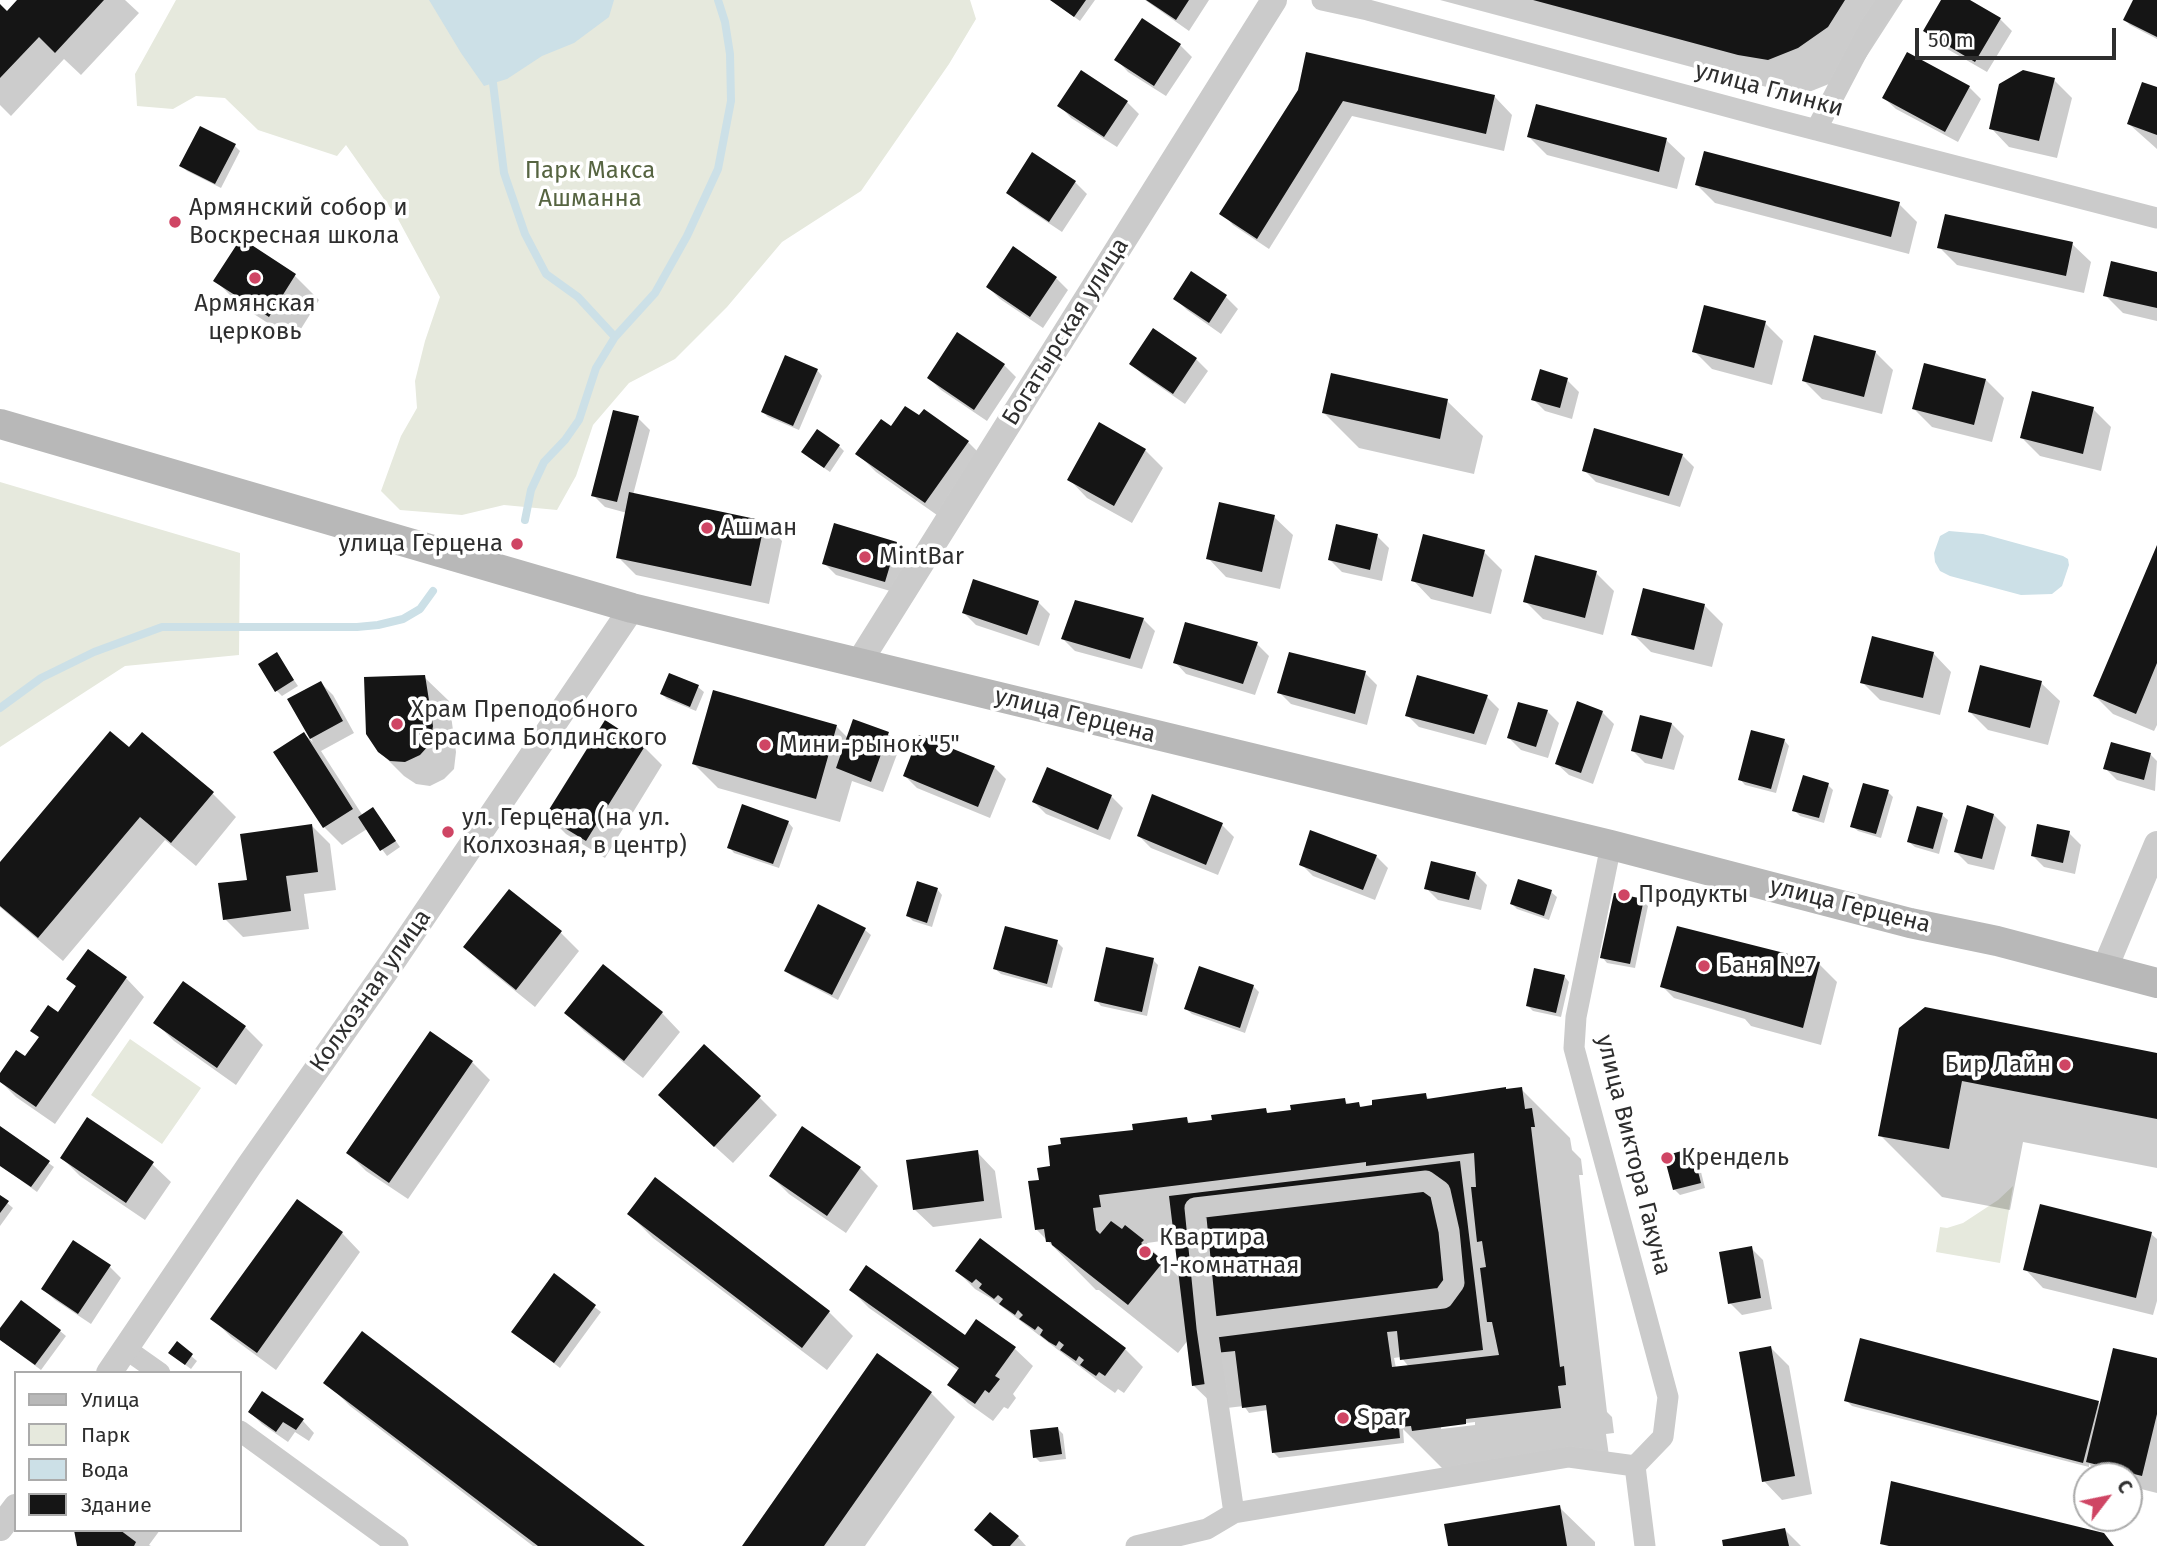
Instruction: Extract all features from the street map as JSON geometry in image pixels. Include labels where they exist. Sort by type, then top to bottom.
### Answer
[{"type":"main road","name":"улица Герцена","points":[[0,424],[632,608],[1611,845],[1910,923],[1997,941],[2157,983]]},
{"type":"street","name":"Богатырская улица","points":[[858,664],[1274,0]]},
{"type":"street","name":"улица Глинки","points":[[1322,0],[1366,5],[1816,130],[2157,218]]},
{"type":"street","points":[[1816,130],[1870,27],[1888,0]]},
{"type":"street","name":"Колхозная улица","points":[[110,1371],[632,608]]},
{"type":"street","points":[[2105,968],[2157,844]]},
{"type":"street","name":"улица Виктора Гакуна","points":[[1611,845],[1576,1017],[1574,1048],[1668,1397],[1663,1437],[1635,1466]]},
{"type":"street","points":[[1207,1328],[1443,1298],[1454,1283],[1449,1231],[1440,1191],[1426,1181],[1195,1208],[1207,1328],[1234,1513]]},
{"type":"street","points":[[126,1349],[157,1371]]},
{"type":"street","points":[[242,1432],[398,1546]]},
{"type":"street","points":[[1136,1546],[1207,1529],[1234,1513],[1569,1457],[1635,1466],[1645,1546]]},
{"type":"street","points":[[0,1528],[14,1510]]},
{"type":"green space","name":"Парк Макса Ашманна","points":[[176,0],[970,0],[976,19],[949,64],[861,191],[782,242],[727,307],[675,359],[629,383],[593,425],[576,476],[557,510],[504,505],[462,515],[400,510],[381,491],[401,436],[417,408],[415,381],[440,297],[398,219],[346,145],[337,156],[258,130],[225,98],[196,96],[173,109],[137,106],[135,74]]},
{"type":"green space","points":[[0,482],[240,553],[239,655],[125,666],[0,747]]},
{"type":"green space","points":[[130,1039],[201,1088],[162,1144],[91,1095]]},
{"type":"green space","points":[[2013,1186],[2000,1263],[1936,1252],[1940,1227],[1947,1228],[1963,1223],[1998,1200]]},
{"type":"water","points":[[429,0],[614,0],[609,17],[574,43],[542,56],[507,79],[484,86]]},
{"type":"water","points":[[1949,531],[1983,534],[2063,556],[2068,559],[2069,565],[2062,586],[2052,594],[2021,595],[1950,576],[1940,571],[1934,553],[1940,536]]},
{"type":"building","points":[[17,0],[104,0],[55,53],[39,37],[0,78],[0,4],[7,11]]},
{"type":"building","points":[[1050,0],[1086,0],[1074,17]]},
{"type":"building","points":[[1146,0],[1189,0],[1176,20]]},
{"type":"building","points":[[1533,0],[1845,0],[1828,27],[1798,48],[1768,60],[1738,55]]},
{"type":"building","points":[[1941,0],[1970,0],[2001,18],[1975,62],[1923,31]]},
{"type":"building","points":[[2133,0],[2157,0],[2157,37],[2123,20]]},
{"type":"building","points":[[1142,18],[1181,44],[1154,86],[1114,60]]},
{"type":"building","points":[[1306,52],[1495,95],[1486,134],[1343,101],[1257,239],[1219,214],[1298,90]]},
{"type":"building","points":[[1907,52],[1970,86],[1945,132],[1882,98]]},
{"type":"building","points":[[1081,70],[1128,101],[1104,137],[1057,106]]},
{"type":"building","points":[[2023,70],[2055,78],[2039,141],[1989,129],[1999,84]]},
{"type":"building","points":[[2142,82],[2157,87],[2157,135],[2127,124]]},
{"type":"building","points":[[1536,104],[1667,138],[1659,172],[1527,137]]},
{"type":"building","points":[[200,126],[236,144],[215,184],[179,166]]},
{"type":"building","points":[[1704,151],[1900,202],[1891,237],[1695,185]]},
{"type":"building","points":[[1032,152],[1076,181],[1049,222],[1006,193]]},
{"type":"building","points":[[1945,214],[2073,242],[2066,276],[1937,248]]},
{"type":"building","name":"Армянская церковь","points":[[241,238],[296,274],[269,317],[213,281]]},
{"type":"building","points":[[1013,246],[1057,277],[1030,317],[986,287]]},
{"type":"building","points":[[2111,261],[2157,272],[2157,308],[2103,296]]},
{"type":"building","points":[[1191,271],[1227,295],[1209,323],[1173,299]]},
{"type":"building","points":[[1704,305],[1766,321],[1754,368],[1692,352]]},
{"type":"building","points":[[1153,328],[1197,358],[1173,394],[1129,364]]},
{"type":"building","points":[[957,332],[1005,364],[974,410],[927,378]]},
{"type":"building","points":[[1814,335],[1876,351],[1864,397],[1802,381]]},
{"type":"building","points":[[785,355],[818,369],[793,426],[761,412]]},
{"type":"building","points":[[1924,363],[1986,379],[1974,425],[1912,409]]},
{"type":"building","points":[[1540,369],[1568,378],[1560,408],[1531,400]]},
{"type":"building","points":[[1331,373],[1448,399],[1440,439],[1322,413]]},
{"type":"building","points":[[2032,391],[2094,407],[2083,454],[2020,438]]},
{"type":"building","points":[[905,406],[919,415],[924,409],[969,441],[925,503],[855,454],[881,419],[891,426]]},
{"type":"building","points":[[613,410],[639,416],[617,502],[591,496]]},
{"type":"building","points":[[1099,422],[1146,449],[1114,506],[1067,480]]},
{"type":"building","points":[[1594,428],[1683,454],[1669,496],[1582,471]]},
{"type":"building","points":[[817,429],[840,445],[824,468],[801,452]]},
{"type":"building","points":[[629,492],[765,521],[751,586],[616,558]]},
{"type":"building","points":[[1219,502],[1275,515],[1262,572],[1206,559]]},
{"type":"building","points":[[834,523],[897,542],[885,582],[822,564]]},
{"type":"building","points":[[1336,524],[1378,534],[1370,570],[1328,560]]},
{"type":"building","points":[[1423,534],[1485,550],[1473,597],[1411,581]]},
{"type":"building","points":[[2157,545],[2157,663],[2136,714],[2093,696]]},
{"type":"building","points":[[1535,555],[1597,571],[1585,618],[1523,602]]},
{"type":"building","points":[[973,579],[1039,601],[1027,635],[962,613]]},
{"type":"building","points":[[1643,588],[1705,604],[1694,650],[1631,635]]},
{"type":"building","points":[[1075,600],[1144,618],[1130,659],[1061,639]]},
{"type":"building","points":[[1185,622],[1258,642],[1243,684],[1173,663]]},
{"type":"building","points":[[1872,636],[1934,652],[1923,698],[1860,683]]},
{"type":"building","points":[[277,652],[294,680],[275,692],[258,664]]},
{"type":"building","points":[[1289,652],[1366,671],[1355,714],[1277,693]]},
{"type":"building","points":[[1980,665],[2042,681],[2030,728],[1968,712]]},
{"type":"building","points":[[669,673],[699,685],[690,707],[660,694]]},
{"type":"building","name":"Храм Преподобного Герасима Болдинского","points":[[425,675],[433,726],[430,744],[420,755],[405,762],[390,761],[378,752],[366,734],[364,677]]},
{"type":"building","points":[[1417,675],[1488,695],[1474,734],[1405,716]]},
{"type":"building","points":[[321,681],[343,721],[310,739],[287,699]]},
{"type":"building","name":"Мини-рынок \"5\"","points":[[713,690],[837,725],[816,799],[692,764]]},
{"type":"building","points":[[1577,701],[1603,711],[1581,773],[1555,764]]},
{"type":"building","points":[[1518,702],[1548,710],[1536,747],[1507,738]]},
{"type":"building","points":[[1640,715],[1672,723],[1662,759],[1631,751]]},
{"type":"building","points":[[853,719],[889,732],[871,782],[836,768]]},
{"type":"building","points":[[605,720],[645,746],[586,841],[545,816]]},
{"type":"building","points":[[1751,730],[1785,739],[1771,789],[1738,780]]},
{"type":"building","points":[[110,731],[129,747],[142,732],[214,792],[171,843],[140,817],[38,938],[0,906],[0,862]]},
{"type":"building","points":[[304,732],[353,809],[323,828],[273,752]]},
{"type":"building","points":[[919,735],[995,766],[978,807],[903,776]]},
{"type":"building","points":[[2111,742],[2151,753],[2144,780],[2103,769]]},
{"type":"building","points":[[1047,767],[1112,795],[1098,830],[1032,802]]},
{"type":"building","points":[[1803,775],[1829,783],[1819,818],[1792,811]]},
{"type":"building","points":[[1863,783],[1889,790],[1876,834],[1850,827]]},
{"type":"building","points":[[1152,794],[1223,823],[1206,865],[1137,836]]},
{"type":"building","points":[[742,804],[789,821],[773,864],[727,848]]},
{"type":"building","points":[[1967,805],[1994,814],[1982,859],[1954,852]]},
{"type":"building","points":[[1917,806],[1943,813],[1933,849],[1907,842]]},
{"type":"building","points":[[373,807],[396,841],[380,851],[358,817]]},
{"type":"building","points":[[312,824],[318,872],[286,876],[291,911],[223,920],[218,883],[247,880],[240,834]]},
{"type":"building","points":[[2037,824],[2070,831],[2063,863],[2031,856]]},
{"type":"building","points":[[1310,830],[1377,855],[1363,890],[1299,865]]},
{"type":"building","points":[[1431,861],[1476,872],[1469,900],[1424,889]]},
{"type":"building","points":[[1518,879],[1552,890],[1544,916],[1510,904]]},
{"type":"building","points":[[917,881],[938,888],[927,923],[906,916]]},
{"type":"building","points":[[509,889],[562,931],[516,990],[463,947]]},
{"type":"building","points":[[1614,893],[1644,899],[1630,964],[1600,958]]},
{"type":"building","points":[[818,904],[866,928],[832,995],[784,971]]},
{"type":"building","points":[[1005,926],[1058,940],[1047,984],[993,969]]},
{"type":"building","points":[[1677,926],[1820,962],[1803,1028],[1660,987]]},
{"type":"building","points":[[1106,947],[1154,958],[1142,1012],[1094,1001]]},
{"type":"building","points":[[88,949],[127,977],[36,1107],[0,1082],[0,1073],[16,1050],[25,1056],[39,1037],[30,1031],[48,1005],[58,1012],[76,986],[66,979]]},
{"type":"building","points":[[603,964],[663,1012],[624,1061],[564,1013]]},
{"type":"building","points":[[1199,966],[1254,985],[1240,1028],[1184,1009]]},
{"type":"building","points":[[1534,968],[1565,975],[1556,1013],[1526,1006]]},
{"type":"building","points":[[183,981],[246,1026],[217,1068],[153,1023]]},
{"type":"building","points":[[1925,1007],[2157,1053],[2157,1119],[1962,1081],[1949,1149],[1878,1136],[1899,1028]]},
{"type":"building","points":[[430,1031],[473,1061],[389,1183],[346,1153]]},
{"type":"building","points":[[704,1044],[761,1096],[714,1147],[658,1095]]},
{"type":"building","points":[[1522,1087],[1525,1109],[1532,1108],[1535,1127],[1531,1127],[1560,1367],[1564,1366],[1566,1385],[1558,1386],[1561,1408],[1466,1419],[1466,1424],[1412,1431],[1411,1426],[1399,1427],[1400,1438],[1272,1453],[1266,1405],[1242,1408],[1235,1351],[1215,1353],[1219,1382],[1192,1386],[1169,1196],[1460,1161],[1483,1350],[1400,1360],[1397,1331],[1387,1332],[1392,1367],[1499,1355],[1492,1322],[1487,1322],[1480,1268],[1486,1267],[1482,1241],[1477,1242],[1471,1187],[1476,1187],[1474,1153],[1366,1166],[1366,1162],[1099,1195],[1101,1207],[1093,1208],[1096,1230],[1100,1234],[1111,1221],[1122,1229],[1125,1225],[1144,1240],[1141,1243],[1164,1261],[1128,1305],[1051,1242],[1046,1242],[1044,1229],[1035,1230],[1028,1181],[1039,1180],[1037,1168],[1050,1166],[1048,1146],[1061,1144],[1060,1138],[1133,1130],[1132,1124],[1187,1117],[1188,1123],[1212,1120],[1211,1115],[1266,1108],[1267,1113],[1291,1110],[1290,1105],[1345,1098],[1346,1104],[1359,1102],[1360,1107],[1372,1105],[1372,1100],[1426,1093],[1427,1099]]},
{"type":"building","points":[[87,1117],[154,1162],[126,1203],[60,1158]]},
{"type":"building","points":[[0,1126],[50,1161],[31,1187],[0,1166]]},
{"type":"building","points":[[802,1126],[861,1167],[827,1216],[769,1176]]},
{"type":"building","points":[[1692,1148],[1701,1183],[1673,1190],[1664,1156]]},
{"type":"building","points":[[978,1150],[984,1201],[913,1210],[906,1160]]},
{"type":"building","points":[[655,1177],[830,1311],[802,1348],[627,1214]]},
{"type":"building","points":[[0,1195],[9,1201],[0,1213]]},
{"type":"building","points":[[297,1199],[343,1232],[257,1353],[210,1319]]},
{"type":"building","points":[[2040,1204],[2152,1232],[2136,1298],[2023,1270]]},
{"type":"building","points":[[980,1238],[1126,1348],[1105,1376],[1099,1372],[1096,1376],[1080,1365],[1084,1360],[1079,1356],[1076,1361],[1060,1350],[1064,1345],[1059,1341],[1056,1346],[1049,1342],[1040,1335],[1043,1330],[1038,1326],[1035,1330],[1019,1319],[1023,1315],[1018,1310],[1015,1315],[999,1304],[1003,1299],[998,1295],[994,1299],[979,1288],[982,1284],[976,1279],[972,1283],[955,1271]]},
{"type":"building","points":[[73,1240],[111,1265],[78,1314],[41,1289]]},
{"type":"building","points":[[1752,1246],[1761,1298],[1728,1304],[1719,1252]]},
{"type":"building","points":[[866,1265],[965,1335],[976,1319],[1016,1347],[995,1376],[1000,1379],[989,1393],[985,1390],[975,1404],[947,1385],[959,1368],[849,1290]]},
{"type":"building","points":[[554,1273],[596,1305],[554,1363],[511,1332]]},
{"type":"building","points":[[21,1300],[61,1330],[35,1365],[0,1340],[0,1328]]},
{"type":"building","points":[[362,1331],[645,1546],[538,1546],[323,1383]]},
{"type":"building","points":[[1860,1338],[2099,1401],[2083,1462],[2079,1462],[1844,1401]]},
{"type":"building","points":[[177,1341],[193,1354],[185,1365],[168,1353]]},
{"type":"building","points":[[1771,1346],[1795,1476],[1762,1482],[1739,1352]]},
{"type":"building","points":[[2113,1348],[2157,1358],[2157,1414],[2143,1472],[2143,1462],[2086,1462]]},
{"type":"building","points":[[877,1353],[932,1392],[824,1546],[742,1546]]},
{"type":"building","points":[[262,1391],[304,1419],[296,1430],[283,1422],[276,1432],[248,1412]]},
{"type":"building","points":[[1058,1427],[1062,1454],[1033,1458],[1030,1430]]},
{"type":"building","points":[[1891,1481],[2073,1525],[2073,1532],[2104,1533],[2114,1546],[1889,1546],[1880,1544]]},
{"type":"building","points":[[1560,1505],[1567,1546],[1448,1546],[1444,1524]]},
{"type":"building","points":[[990,1512],[1019,1536],[1010,1546],[993,1546],[974,1530]]},
{"type":"building","points":[[1785,1528],[1789,1546],[1723,1546],[1722,1540]]},
{"type":"building","points":[[74,1532],[123,1532],[136,1542],[134,1546],[77,1546]]},
{"type":"waterway","points":[[525,520],[531,490],[544,462],[579,420],[596,368],[615,337],[655,293],[687,236],[718,169],[731,101],[730,54],[718,0]]},
{"type":"waterway","points":[[493,83],[504,173],[525,234],[546,274],[578,297],[615,337]]},
{"type":"waterway","points":[[0,708],[41,678],[94,652],[162,627],[378,625],[403,619],[420,609],[433,591]]},
{"type":"place","name":"Армянский собор и Воскресная школа","points":[[175,222]]},
{"type":"place","name":"Армянская церковь","points":[[255,278]]},
{"type":"place","name":"Ашман","points":[[707,528]]},
{"type":"place","name":"улица Герцена","points":[[517,544]]},
{"type":"place","name":"MintBar","points":[[865,557]]},
{"type":"place","name":"Храм Преподобного Герасима Болдинского","points":[[397,724]]},
{"type":"place","name":"Мини-рынок \"5\"","points":[[765,745]]},
{"type":"place","name":"ул. Герцена (на ул. Колхозная, в центр)","points":[[448,832]]},
{"type":"place","name":"Продукты","points":[[1624,895]]},
{"type":"place","name":"Баня №7","points":[[1704,966]]},
{"type":"place","name":"Бир Лайн","points":[[2065,1065]]},
{"type":"place","name":"Крендель","points":[[1667,1158]]},
{"type":"place","name":"Квартира 1-комнатная","points":[[1145,1252]]},
{"type":"place","name":"Spar","points":[[1343,1418]]}]
